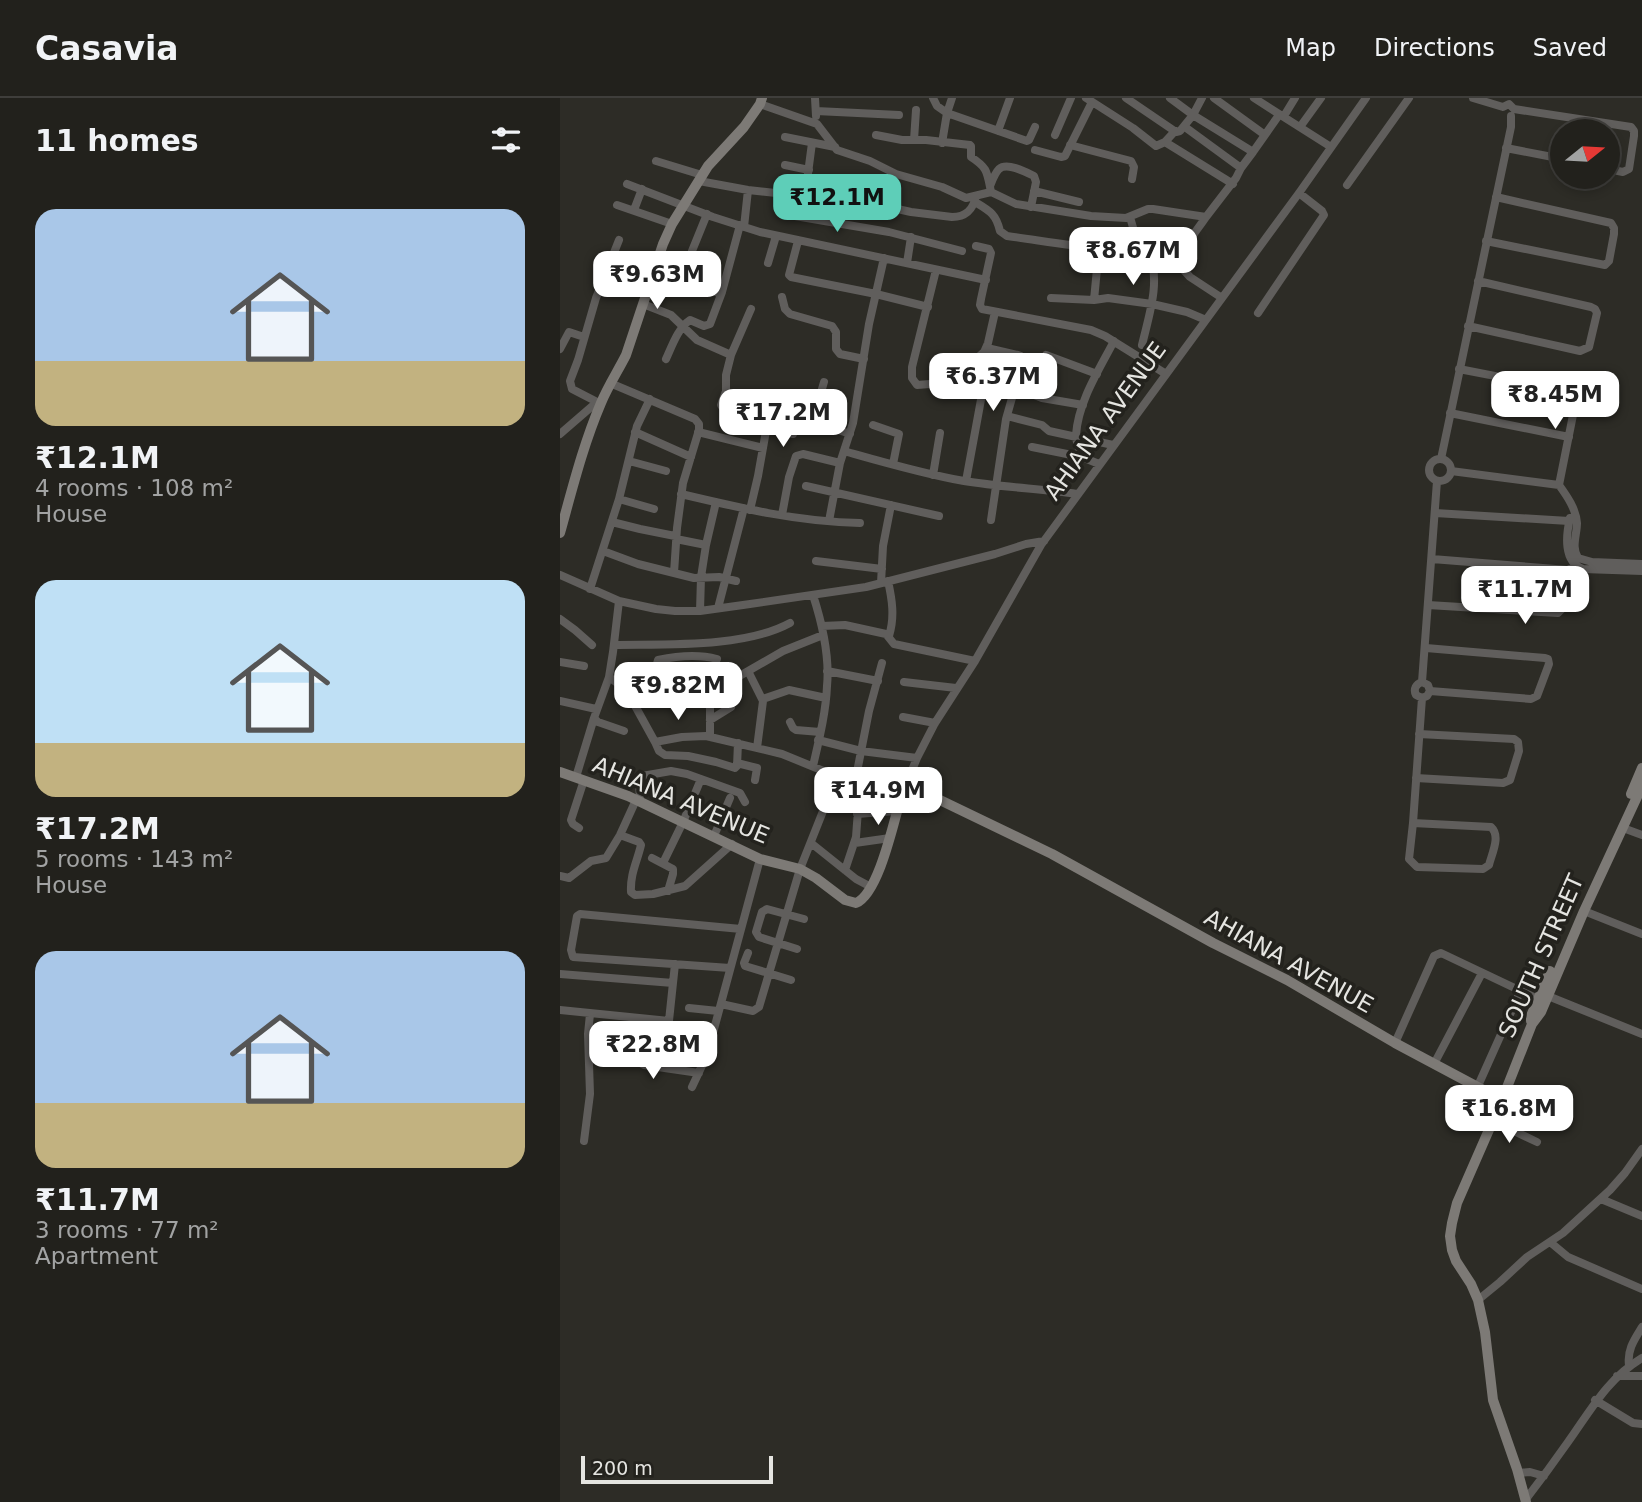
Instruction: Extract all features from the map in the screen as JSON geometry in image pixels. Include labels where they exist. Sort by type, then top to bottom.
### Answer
[{"type":"street","points":[[815,98],[815,123]]},
{"type":"street","points":[[933,98],[939,108],[947,113],[1027,141],[1035,127]]},
{"type":"street","points":[[942,143],[952,98]]},
{"type":"street","points":[[998,131],[1010,98]]},
{"type":"street","points":[[1055,135],[1071,98]]},
{"type":"street","points":[[1126,98],[1175,131],[1185,127],[1202,98]]},
{"type":"street","points":[[1170,98],[1253,152]]},
{"type":"street","points":[[1214,98],[1265,135]]},
{"type":"street","points":[[1254,98],[1331,148]]},
{"type":"street","points":[[1222,298],[1190,277],[1181,267],[1182,257],[1206,217],[1294,98]]},
{"type":"street","points":[[1300,127],[1321,98]]},
{"type":"street","name":"AHIANA AVENUE","points":[[560,772],[638,801],[760,859],[800,869],[845,900],[856,903],[861,901],[871,887],[917,758],[935,723],[975,661],[1044,541],[1367,98]]},
{"type":"street","points":[[1347,185],[1409,98]]},
{"type":"street","points":[[1441,459],[1513,112],[1509,104],[1503,107],[1473,98]]},
{"type":"street","points":[[1035,150],[1064,156],[1089,100],[1154,145],[1165,142],[1175,131]]},
{"type":"street","points":[[560,533],[563,512],[599,403],[626,355],[672,224],[719,153],[744,127],[761,101],[817,124],[835,147],[844,153],[870,161],[896,174],[975,199],[993,214],[1000,231],[1007,236],[1099,248],[1147,251],[1154,282],[1152,304],[1142,345]]},
{"type":"street","points":[[914,140],[916,110]]},
{"type":"street","points":[[816,111],[899,115]]},
{"type":"street","points":[[1513,112],[1568,119]]},
{"type":"street","points":[[1620,126],[1631,127],[1634,131],[1629,169],[1620,171]]},
{"type":"street","points":[[1185,127],[1241,168]]},
{"type":"street","points":[[876,135],[902,140],[971,145],[971,157],[984,166],[991,189],[1016,204],[1122,219],[1149,209],[1206,217]]},
{"type":"street","points":[[785,137],[835,147]]},
{"type":"street","points":[[1165,142],[1233,184]]},
{"type":"street","points":[[805,196],[812,143]]},
{"type":"street","points":[[1070,145],[1131,161],[1134,167],[1132,179]]},
{"type":"street","points":[[1506,148],[1550,156]]},
{"type":"street","points":[[656,161],[701,178],[748,190],[805,196],[842,196],[911,212],[952,217],[965,215],[975,199],[991,189],[1000,167],[1007,166],[1034,176],[1036,182],[1031,207]]},
{"type":"street","points":[[785,166],[808,170]]},
{"type":"street","points":[[627,184],[776,236],[986,280]]},
{"type":"street","points":[[634,211],[642,189]]},
{"type":"street","points":[[666,359],[686,322],[690,320],[704,326],[709,325],[742,226],[748,190]]},
{"type":"street","points":[[1034,191],[1079,202]]},
{"type":"street","points":[[1258,313],[1324,215],[1299,193]]},
{"type":"street","points":[[1486,241],[1605,265],[1609,261],[1614,234],[1611,223],[1496,197]]},
{"type":"street","points":[[617,205],[672,224]]},
{"type":"street","points":[[692,251],[707,214]]},
{"type":"street","points":[[795,216],[889,232],[962,251]]},
{"type":"street","points":[[1130,217],[1135,250]]},
{"type":"street","points":[[768,263],[776,236]]},
{"type":"street","points":[[907,263],[911,237]]},
{"type":"street","points":[[599,403],[572,389],[570,384],[596,298],[619,240]]},
{"type":"street","points":[[798,241],[789,275],[791,277],[928,307]]},
{"type":"street","points":[[976,246],[991,251],[981,308],[1098,333],[1166,374]]},
{"type":"street","points":[[1094,300],[1099,248]]},
{"type":"street","points":[[829,521],[840,463],[850,435],[884,258]]},
{"type":"street","points":[[936,270],[912,367],[912,378],[917,385],[952,381],[986,349]]},
{"type":"street","points":[[1468,326],[1580,351],[1589,347],[1597,313],[1591,307],[1478,281]]},
{"type":"street","points":[[693,284],[721,294]]},
{"type":"street","points":[[619,285],[671,315],[697,340],[731,355]]},
{"type":"street","points":[[782,297],[785,309],[790,314],[832,326],[836,349],[840,354],[864,359]]},
{"type":"street","points":[[1051,298],[1108,298],[1152,304],[1187,312],[1206,320]]},
{"type":"street","points":[[751,309],[731,355],[721,407],[767,427],[793,434]]},
{"type":"street","points":[[966,481],[987,367],[986,349],[995,312]]},
{"type":"street","points":[[560,349],[569,332],[584,337]]},
{"type":"street","points":[[1082,457],[1076,435],[1083,405],[1114,341]]},
{"type":"street","points":[[986,349],[1021,356],[1022,363],[1007,416],[991,520]]},
{"type":"street","points":[[1046,355],[1097,374]]},
{"type":"street","points":[[1459,369],[1575,393],[1576,400],[1559,485]]},
{"type":"street","points":[[813,420],[824,382]]},
{"type":"street","points":[[610,383],[695,419],[699,424],[681,494],[674,573]]},
{"type":"street","points":[[1016,387],[1042,398],[1083,405]]},
{"type":"street","points":[[590,589],[619,499],[635,432],[650,399]]},
{"type":"street","points":[[562,429],[599,403]]},
{"type":"street","points":[[718,608],[758,477],[770,411],[775,408],[850,435]]},
{"type":"street","points":[[1450,413],[1569,437]]},
{"type":"street","points":[[1007,416],[1042,425],[1049,430],[1113,445]]},
{"type":"street","points":[[873,425],[899,434],[893,464]]},
{"type":"street","points":[[635,432],[691,457]]},
{"type":"street","points":[[698,432],[763,447]]},
{"type":"street","points":[[933,475],[940,433]]},
{"type":"street","points":[[1032,447],[1082,457],[1100,464]]},
{"type":"street","points":[[844,451],[933,475],[1077,494]]},
{"type":"street","points":[[782,515],[796,456],[803,454],[840,463]]},
{"type":"street","points":[[1441,459],[1449,463],[1451,475],[1445,480],[1437,481],[1431,477],[1429,468],[1433,461],[1441,459]]},
{"type":"street","points":[[629,461],[666,471]]},
{"type":"street","points":[[1429,605],[1558,612],[1562,609],[1571,568],[1568,555],[1571,517],[1568,497],[1559,485],[1451,471]]},
{"type":"street","points":[[1422,682],[1437,481]]},
{"type":"street","points":[[806,486],[939,516]]},
{"type":"street","points":[[681,494],[782,515],[860,523]]},
{"type":"street","points":[[619,499],[654,509]]},
{"type":"street","points":[[700,611],[701,577],[716,502]]},
{"type":"street","points":[[891,505],[883,546],[882,569],[893,610],[890,641],[975,661]]},
{"type":"street","points":[[1435,513],[1576,518],[1574,551],[1578,558],[1638,567]]},
{"type":"street","points":[[612,522],[675,536],[676,540],[706,545]]},
{"type":"street","points":[[560,575],[619,601],[656,609],[700,611],[866,587],[1044,541]]},
{"type":"street","points":[[603,551],[638,564],[694,578],[713,576],[736,581]]},
{"type":"street","points":[[1432,559],[1583,569],[1638,567]]},
{"type":"street","points":[[816,561],[882,569]]},
{"type":"street","points":[[813,595],[822,630],[827,671],[826,698],[813,766]]},
{"type":"street","points":[[579,828],[570,820],[595,714],[608,677],[619,601]]},
{"type":"street","points":[[560,619],[592,645]]},
{"type":"street","points":[[614,645],[714,642],[757,635],[790,623]]},
{"type":"street","points":[[658,644],[657,676],[664,694],[697,695],[710,693],[822,630],[854,626],[889,636]]},
{"type":"street","points":[[1426,648],[1545,657],[1549,664],[1536,696],[1531,699],[1430,691]]},
{"type":"street","points":[[658,660],[690,656],[717,659]]},
{"type":"street","points":[[560,662],[584,666]]},
{"type":"street","points":[[845,870],[855,844],[861,751],[882,663]]},
{"type":"street","points":[[748,671],[763,699],[764,707],[757,748]]},
{"type":"street","points":[[827,671],[878,681]]},
{"type":"street","points":[[608,677],[628,693],[659,751],[665,755],[688,756],[735,768],[738,743]]},
{"type":"street","points":[[904,682],[956,688]]},
{"type":"street","points":[[1422,682],[1428,685],[1430,691]]},
{"type":"street","points":[[1422,682],[1417,685],[1415,691],[1416,695],[1422,698]]},
{"type":"street","points":[[763,699],[789,690],[826,698]]},
{"type":"street","points":[[1422,698],[1430,691]]},
{"type":"street","points":[[710,693],[710,737]]},
{"type":"street","points":[[1413,823],[1495,829],[1489,865],[1483,869],[1415,866],[1409,859],[1422,698]]},
{"type":"street","points":[[560,701],[595,714],[598,722],[624,731]]},
{"type":"street","points":[[710,720],[731,707]]},
{"type":"street","points":[[903,717],[935,723]]},
{"type":"street","points":[[790,722],[796,730],[861,751],[917,758]]},
{"type":"street","points":[[1416,778],[1503,783],[1510,780],[1519,751],[1518,742],[1514,739],[1419,734]]},
{"type":"street","points":[[655,742],[682,737],[710,737],[782,754],[857,783],[878,787],[905,787]]},
{"type":"street","points":[[737,762],[757,768],[755,780]]},
{"type":"street","points":[[1543,997],[1641,770]]},
{"type":"street","points":[[560,876],[569,878],[591,861],[606,858],[638,801],[638,782],[642,776],[679,772],[740,793],[745,802]]},
{"type":"street","points":[[689,1008],[756,1010],[759,1007],[800,869],[837,776]]},
{"type":"street","points":[[663,863],[684,822],[701,779]]},
{"type":"street","name":"SOUTH STREET","points":[[1526,1501],[1493,1400],[1485,1332],[1478,1300],[1456,1261],[1450,1237],[1457,1203],[1532,1024],[1541,1012],[1543,997],[1642,786]]},
{"type":"street","name":"AHIANA AVENUE","points":[[905,787],[915,788],[1052,854],[1502,1100]]},
{"type":"street","points":[[714,836],[730,798]]},
{"type":"street","points":[[857,814],[896,811]]},
{"type":"street","points":[[1623,828],[1642,835]]},
{"type":"street","points":[[620,835],[641,845],[632,870],[631,893],[635,895],[653,894],[685,886],[732,844]]},
{"type":"street","points":[[855,844],[890,838]]},
{"type":"street","points":[[811,843],[856,879],[871,887]]},
{"type":"street","points":[[652,858],[671,867],[673,871],[668,891]]},
{"type":"street","points":[[692,1087],[707,1055],[760,859]]},
{"type":"street","points":[[797,949],[759,937],[756,932],[762,912],[767,909],[804,919]]},
{"type":"street","points":[[1584,911],[1642,934]]},
{"type":"street","points":[[730,968],[573,957],[571,950],[577,916],[580,914],[741,929]]},
{"type":"street","points":[[748,953],[745,966],[791,979]]},
{"type":"street","points":[[1395,1043],[1434,956],[1441,953],[1520,992],[1543,997],[1642,1034]]},
{"type":"street","points":[[664,1068],[675,964]]},
{"type":"street","points":[[1434,1064],[1482,973]]},
{"type":"street","points":[[560,974],[673,983]]},
{"type":"street","points":[[1477,1088],[1520,992]]},
{"type":"street","points":[[560,1010],[668,1021]]},
{"type":"street","points":[[584,1141],[590,1094],[590,1014]]},
{"type":"street","points":[[629,1052],[638,1063],[699,1073]]},
{"type":"street","points":[[1493,1121],[1537,1142]]},
{"type":"street","points":[[1478,1300],[1527,1257],[1563,1233],[1601,1199],[1625,1174],[1642,1149]]},
{"type":"street","points":[[1601,1199],[1642,1216]]},
{"type":"street","points":[[1550,1242],[1568,1257],[1642,1289]]},
{"type":"street","points":[[1629,1366],[1632,1342],[1642,1327]]},
{"type":"street","points":[[1526,1501],[1595,1400],[1617,1376],[1642,1358]]},
{"type":"street","points":[[1617,1376],[1642,1376]]},
{"type":"street","points":[[1595,1400],[1633,1423],[1642,1424]]},
{"type":"street","points":[[1518,1473],[1530,1472],[1544,1476]]}]
